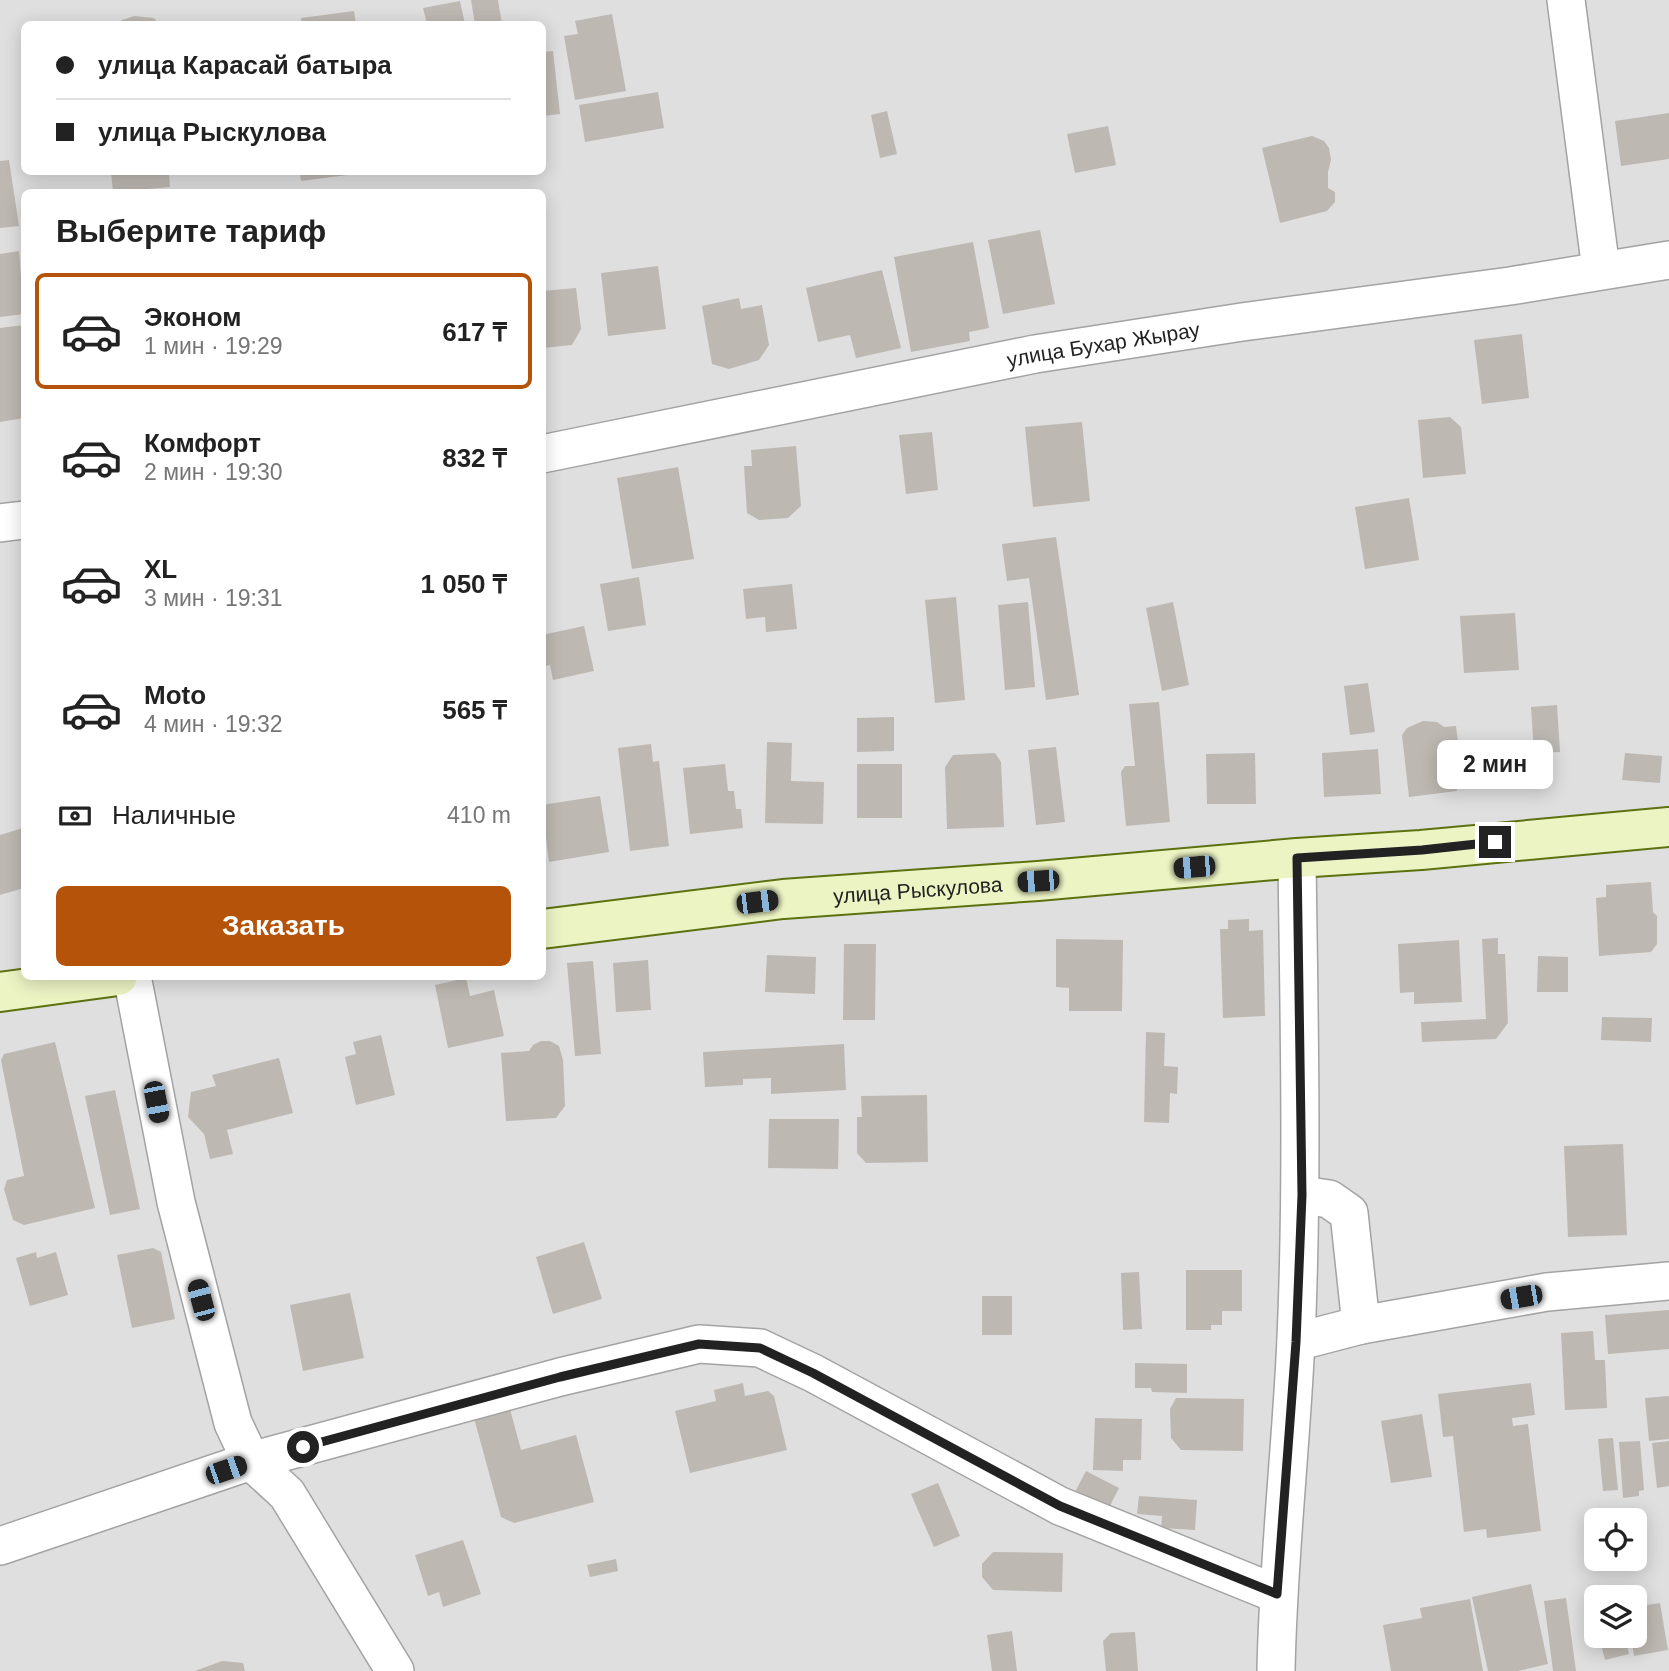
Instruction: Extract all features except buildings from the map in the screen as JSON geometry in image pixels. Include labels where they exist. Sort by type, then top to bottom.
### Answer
[{"type":"street","points":[[1566,0],[1601,270]]},
{"type":"street","name":"улица Бухар Жырау","points":[[546,453],[1035,354],[1255,320],[1510,286],[1669,260]]},
{"type":"street","points":[[0,523],[21,520]]},
{"type":"street","name":"улица Рыскулова","points":[[546,929],[783,899],[1422,850],[1669,827]]},
{"type":"street","points":[[1276,1671],[1277,1594],[1296,1342],[1302,1195],[1297,858]]},
{"type":"street","points":[[0,992],[88,980]]},
{"type":"street","points":[[132,980],[176,1202],[233,1423],[251,1461],[287,1494],[395,1671]]},
{"type":"street","points":[[1302,1195],[1329,1199],[1349,1213],[1362,1325]]},
{"type":"street","points":[[1296,1342],[1362,1325],[1548,1292],[1669,1281]]},
{"type":"street","points":[[0,1546],[251,1461],[560,1377],[699,1344],[760,1348],[813,1373],[1060,1506],[1277,1594]]},
{"type":"shaded area","points":[[0,0],[1669,0],[1669,1671],[0,1671]]},
{"type":"route","points":[[303,1447],[560,1377],[699,1344],[760,1348],[813,1373],[1060,1506],[1277,1594],[1296,1342],[1302,1195],[1297,858],[1495,842]]}]
